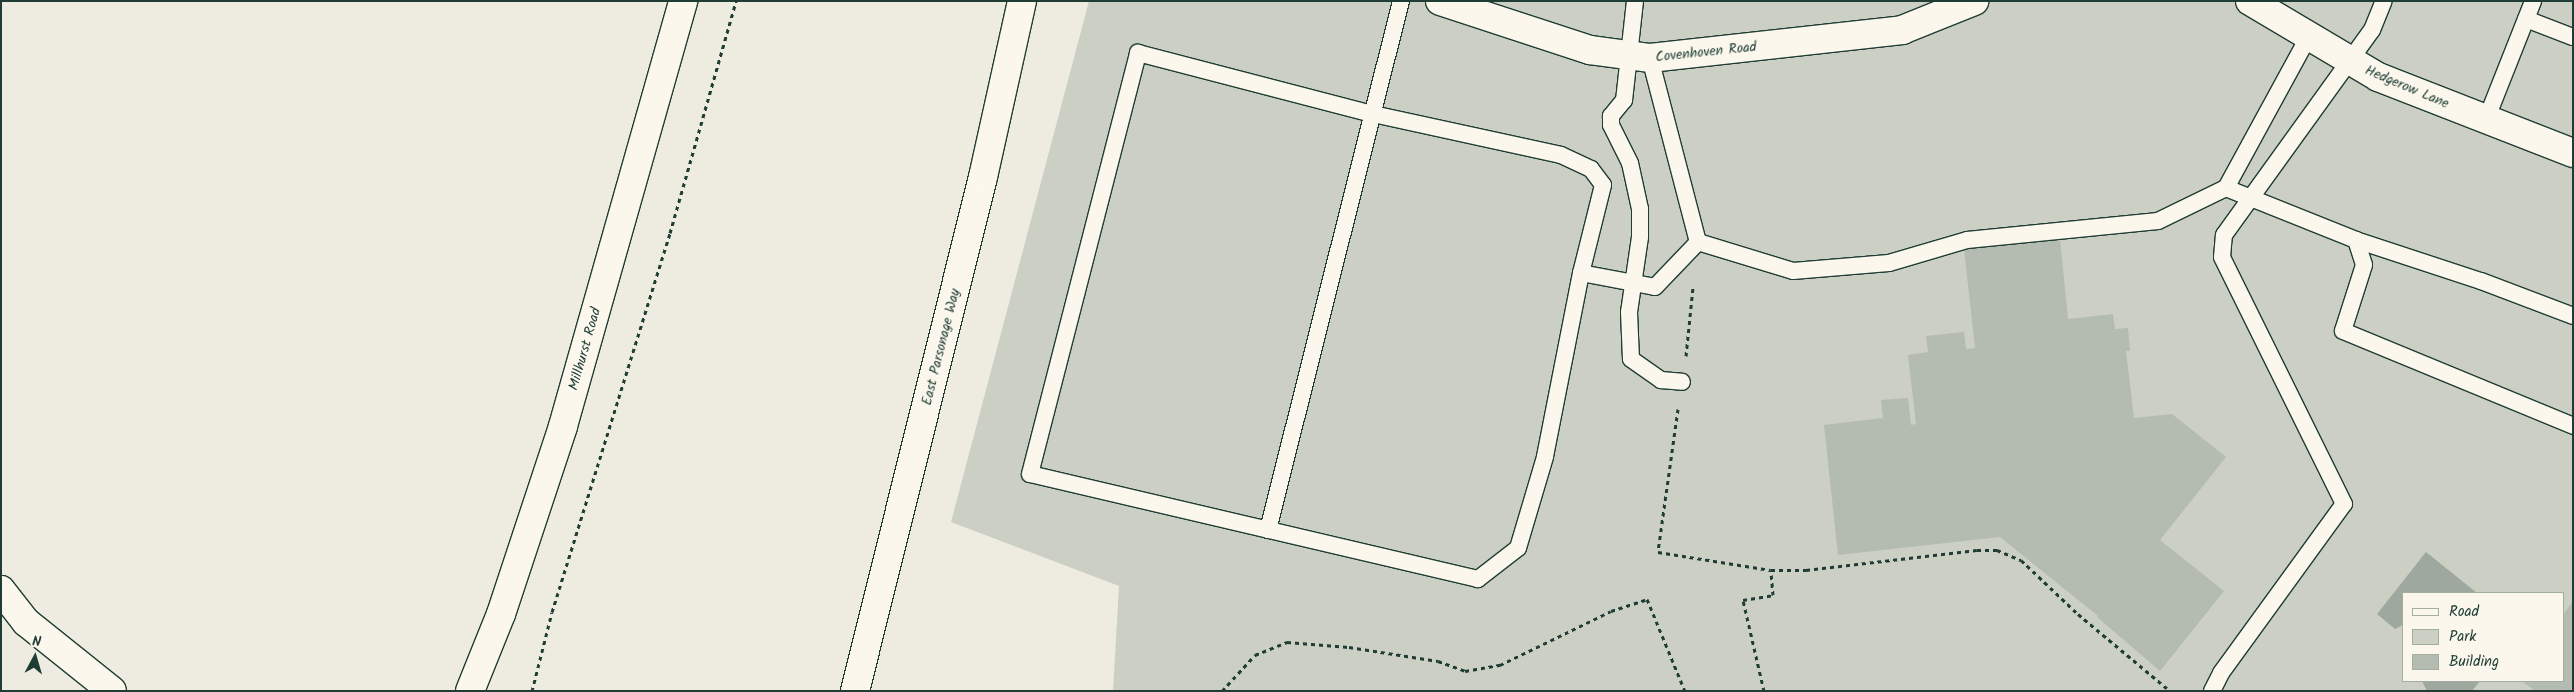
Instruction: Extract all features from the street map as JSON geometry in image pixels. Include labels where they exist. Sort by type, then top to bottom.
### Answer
[{"type":"street","name":"Millhurst Road","points":[[470,691],[501,614],[563,426],[683,1]]},
{"type":"street","name":"East Parsonage Way","points":[[855,691],[984,177],[1022,1]]},
{"type":"street","name":"Covenhoven Road","points":[[1440,1],[1590,50],[1640,57],[1902,30],[1974,1]]},
{"type":"street","name":"Hedgerow Lane","points":[[2250,1],[2378,77],[2573,153]]},
{"type":"street","points":[[1,590],[26,622],[112,691]]},
{"type":"lane","points":[[1268,530],[1401,1]]},
{"type":"lane","points":[[1635,1],[1640,57],[1698,242]]},
{"type":"lane","points":[[2212,691],[2220,674],[2344,504],[2222,257],[2224,235],[2372,30],[2384,1]]},
{"type":"lane","points":[[2486,120],[2533,1]]},
{"type":"lane","points":[[2526,19],[2573,37]]},
{"type":"lane","points":[[1698,242],[1793,271],[1889,263],[1967,240],[2158,221],[2226,188],[2309,36]]},
{"type":"lane","points":[[1138,53],[1373,114],[1561,155],[1592,169],[1603,185],[1582,273],[1545,457],[1518,548],[1478,579],[1030,474],[1138,53]]},
{"type":"lane","points":[[1640,57],[1624,100],[1612,116],[1610,125],[1630,163],[1640,209],[1640,236],[1630,312],[1631,359],[1661,380],[1682,382]]},
{"type":"lane","points":[[2226,188],[2356,240],[2481,281],[2573,316]]},
{"type":"lane","points":[[2356,240],[2364,265],[2343,331],[2573,426]]},
{"type":"lane","points":[[1582,273],[1655,287],[1698,242]]},
{"type":"path","points":[[532,691],[552,612],[670,233],[736,1]]},
{"type":"path","points":[[1698,242],[1682,382],[1658,552],[1771,570],[1806,570],[1977,550],[1997,550],[2021,560],[2078,614],[2170,691]]},
{"type":"path","points":[[1764,691],[1743,600],[1773,596],[1771,570]]},
{"type":"path","points":[[1222,691],[1255,655],[1287,642],[1349,647],[1438,660],[1465,671],[1500,665],[1611,611],[1647,599],[1685,691]]},
{"type":"green space","points":[[1089,1],[2573,1],[2573,691],[1113,691],[1119,586],[951,522]]},
{"type":"shaded area","points":[[2426,552],[2476,592],[2402,592],[2402,626],[2395,629],[2377,614]]},
{"type":"shaded area","points":[[2422,682],[2479,682],[2472,691],[2427,691]]},
{"type":"building","points":[[2060,239],[2068,319],[2113,314],[2115,329],[2128,328],[2130,351],[2126,351],[2134,418],[2172,414],[2226,457],[2160,540],[2224,591],[2160,671],[2098,616],[2000,537],[1838,555],[1824,425],[1883,418],[1881,400],[1908,398],[1911,425],[1916,424],[1908,355],[1928,352],[1926,336],[1964,332],[1966,349],[1975,348],[1964,249]]},
{"type":"building","points":[[2573,601],[2573,687],[2570,691],[2535,691],[2523,682],[2564,682],[2564,614]]}]
